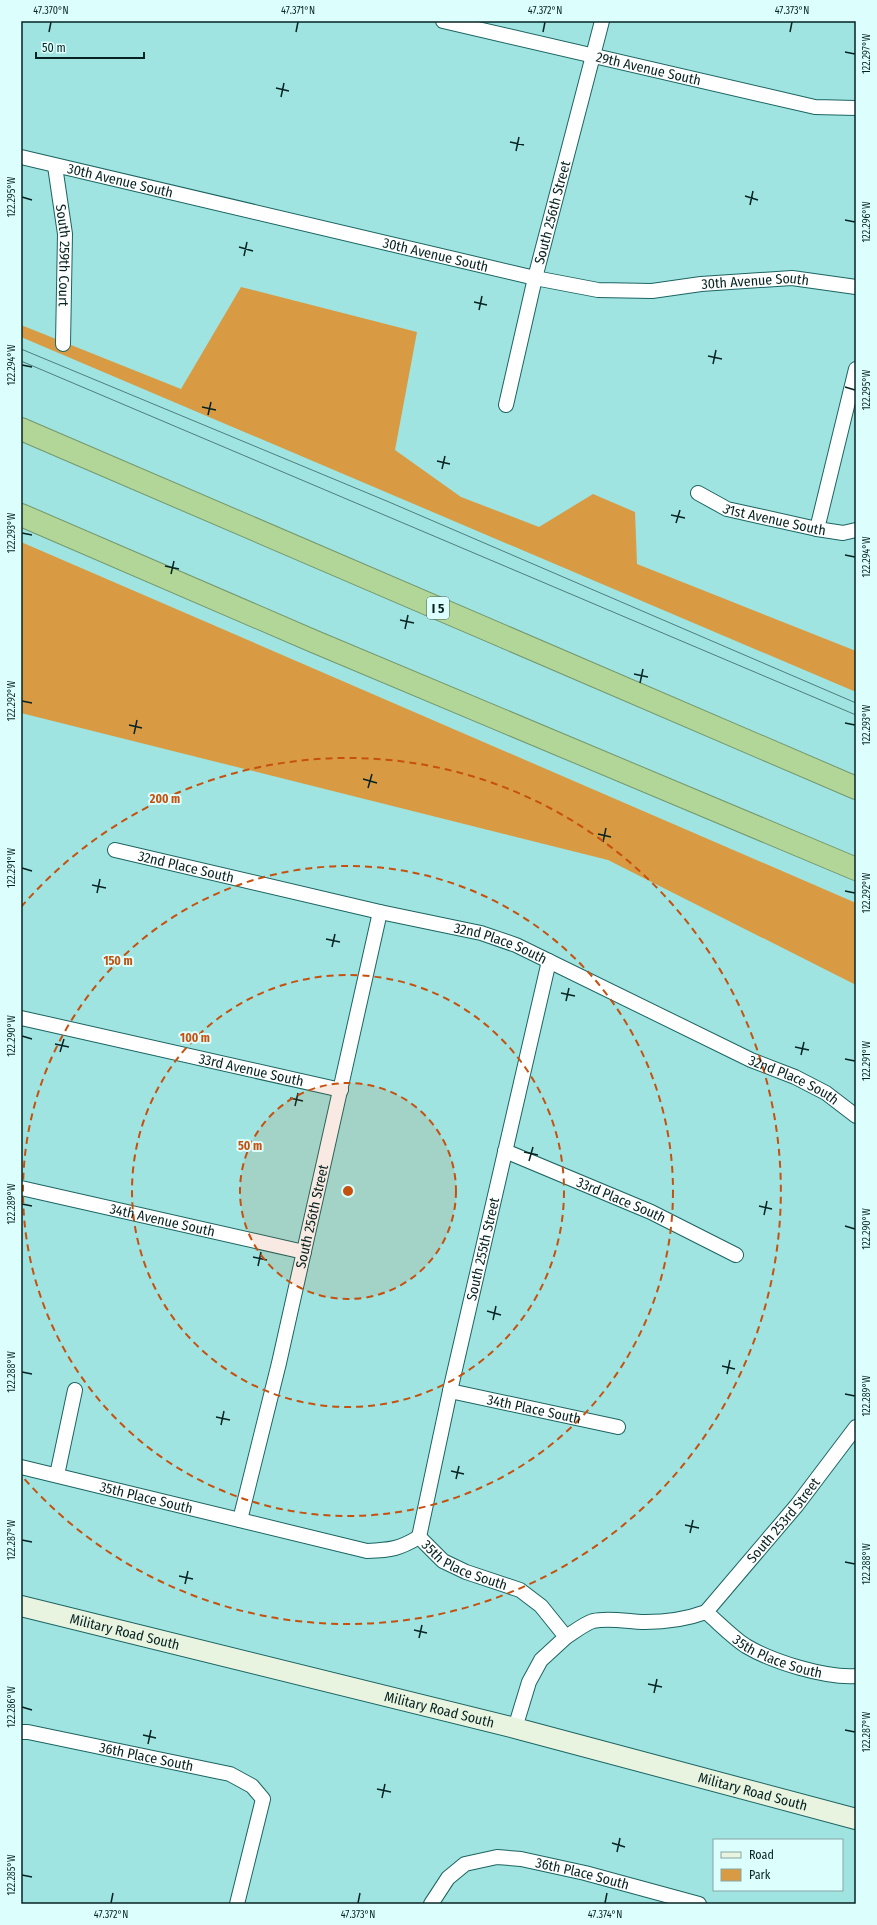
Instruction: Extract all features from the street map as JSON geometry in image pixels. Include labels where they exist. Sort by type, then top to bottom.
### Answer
[{"type":"highway","name":"I 5","points":[[21,429],[856,788]]},
{"type":"highway","points":[[21,515],[312,641],[856,869]]},
{"type":"main road","name":"Military Road South","points":[[21,1606],[515,1728],[856,1819]]},
{"type":"street","name":"29th Avenue South","points":[[443,21],[593,57],[815,107],[856,108]]},
{"type":"street","name":"South 256th Street","points":[[506,405],[535,278],[602,21]]},
{"type":"street","name":"30th Avenue South","points":[[21,157],[535,278],[598,290],[652,291],[701,284],[792,278],[856,287]]},
{"type":"street","name":"South 259th Court","points":[[55,166],[65,234],[63,344]]},
{"type":"street","points":[[816,529],[856,369]]},
{"type":"street","name":"31st Avenue South","points":[[698,493],[727,509],[816,529],[842,533],[856,530]]},
{"type":"street","name":"32nd Place South","points":[[116,850],[380,912],[481,933],[516,945],[751,1060],[795,1077],[826,1093],[856,1116]]},
{"type":"street","name":"South 256th Street","points":[[240,1520],[279,1363],[380,912]]},
{"type":"street","name":"South 255th Street","points":[[420,1537],[450,1391],[504,1150],[549,961]]},
{"type":"street","name":"33rd Avenue South","points":[[21,1018],[341,1090]]},
{"type":"street","name":"33rd Place South","points":[[504,1150],[651,1212],[736,1255]]},
{"type":"street","name":"34th Avenue South","points":[[21,1188],[304,1252]]},
{"type":"street","points":[[57,1475],[75,1390]]},
{"type":"street","name":"34th Place South","points":[[450,1391],[618,1427]]},
{"type":"street","name":"South 253rd Street","points":[[706,1612],[797,1505],[856,1427]]},
{"type":"street","name":"35th Place South","points":[[21,1467],[368,1551],[403,1547],[420,1537],[443,1561],[466,1572],[520,1590],[541,1606],[566,1637]]},
{"type":"street","points":[[515,1728],[529,1682],[541,1660],[566,1637],[592,1621],[616,1619],[645,1622],[669,1621],[688,1618],[706,1612]]},
{"type":"street","name":"35th Place South","points":[[706,1612],[745,1645],[767,1657],[789,1665],[826,1673],[856,1676]]},
{"type":"street","name":"36th Place South","points":[[21,1732],[28,1732],[230,1774],[252,1786],[263,1799],[237,1904]]},
{"type":"street","name":"36th Place South","points":[[431,1904],[448,1878],[465,1864],[497,1857],[521,1859],[585,1873],[699,1904]]},
{"type":"green space","points":[[241,287],[417,332],[395,450],[461,497],[539,527],[593,494],[635,512],[637,564],[856,651],[856,692],[21,337],[21,325],[181,389]]},
{"type":"green space","points":[[21,542],[856,903],[856,985],[608,860],[21,713]]},
{"type":"tram line","points":[[21,349],[389,502],[856,703]]},
{"type":"tram line","points":[[21,361],[856,715]]}]
